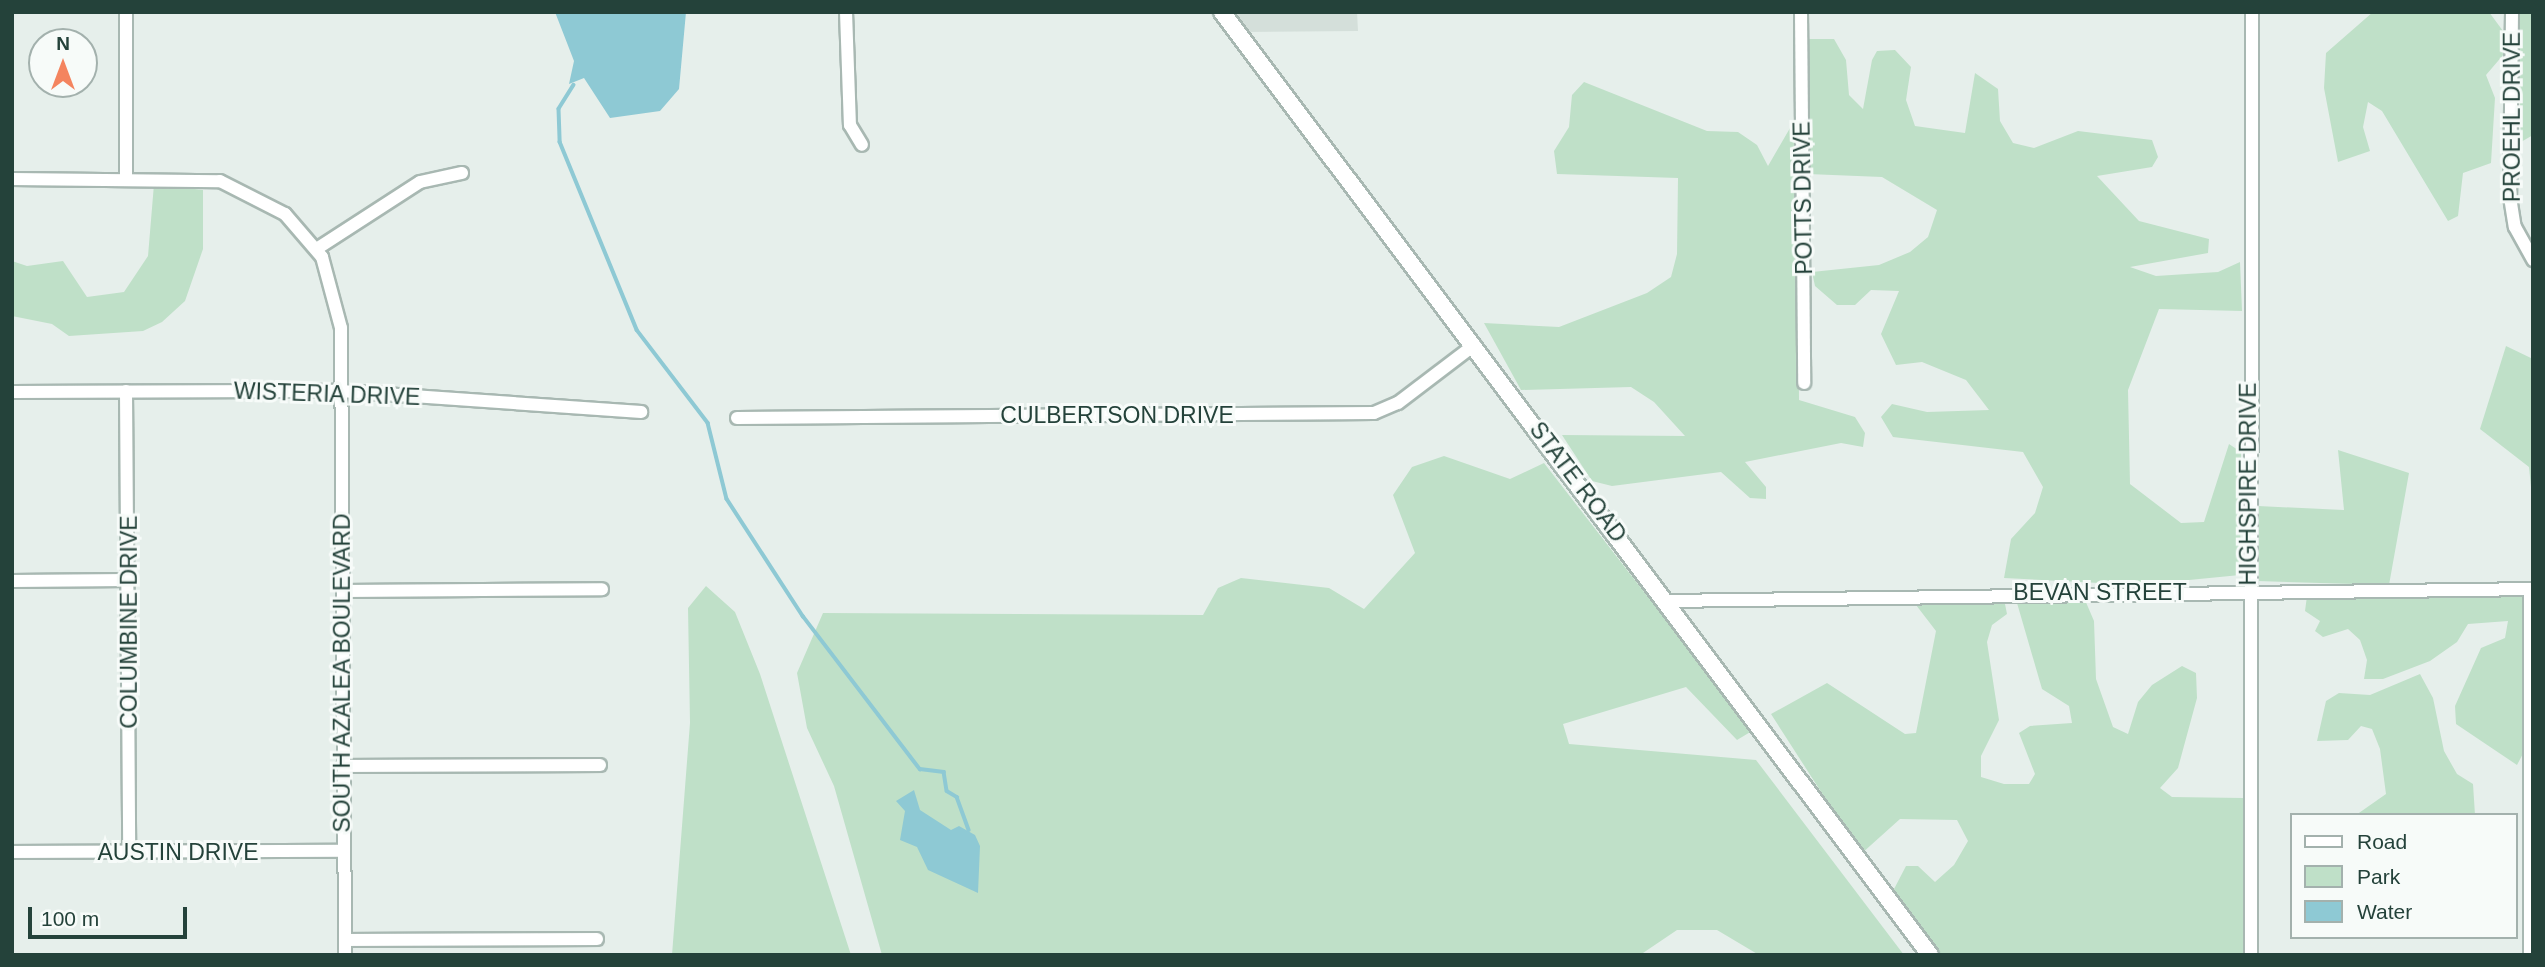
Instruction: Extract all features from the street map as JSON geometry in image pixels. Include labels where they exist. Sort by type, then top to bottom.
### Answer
[{"type":"street","points":[[125,12],[126,177]]},
{"type":"street","points":[[846,12],[849,125],[862,145]]},
{"type":"street","name":"STATE ROAD","points":[[1223,12],[1667,600],[1930,955]]},
{"type":"street","name":"POTTS DRIVE","points":[[1801,12],[1804,383]]},
{"type":"street","name":"HIGHSPIRE DRIVE","points":[[2251,955],[2248,592],[2252,12]]},
{"type":"street","name":"PROEHL DRIVE","points":[[2512,12],[2510,197],[2515,227],[2533,260]]},
{"type":"street","points":[[12,178],[126,177],[236,185],[285,214],[318,248],[420,182],[462,173]]},
{"type":"street","name":"SOUTH AZALEA BOULEVARD","points":[[318,248],[339,311],[345,955]]},
{"type":"street","name":"CULBERTSON DRIVE","points":[[737,418],[1374,413],[1407,397],[1474,345]]},
{"type":"street","name":"COLUMBINE DRIVE","points":[[126,391],[129,852]]},
{"type":"street","name":"WISTERIA DRIVE","points":[[12,392],[341,391],[641,412]]},
{"type":"street","points":[[12,581],[128,580]]},
{"type":"street","points":[[343,591],[602,589]]},
{"type":"street","points":[[2530,955],[2531,590]]},
{"type":"street","name":"BEVAN STREET","points":[[1667,600],[2531,590]]},
{"type":"street","points":[[344,766],[600,765]]},
{"type":"street","name":"AUSTIN DRIVE","points":[[12,852],[343,851]]},
{"type":"street","points":[[345,940],[597,939]]},
{"type":"shaded area","points":[[1228,12],[1357,12],[1358,31],[1244,32]]},
{"type":"green space","points":[[2373,12],[2489,12],[2503,31],[2504,54],[2486,75],[2495,98],[2491,163],[2463,173],[2458,216],[2448,221],[2382,111],[2368,102],[2363,127],[2370,151],[2338,162],[2324,88],[2326,53]]},
{"type":"green space","points":[[2518,12],[2533,12],[2533,135],[2521,142]]},
{"type":"green space","points":[[1807,39],[1834,39],[1846,60],[1849,95],[1863,109],[1872,60],[1877,51],[1895,50],[1911,67],[1906,100],[1915,126],[1965,133],[1975,73],[1998,89],[2000,121],[2013,143],[2034,148],[2078,131],[2152,140],[2158,157],[2152,167],[2097,176],[2139,221],[2209,239],[2208,253],[2130,267],[2156,276],[2218,272],[2240,262],[2242,311],[2159,309],[2128,390],[2130,484],[2181,523],[2204,522],[2229,444],[2241,452],[2240,575],[2138,585],[2004,578],[2011,539],[2035,513],[2043,487],[2023,452],[1893,437],[1881,417],[1892,404],[1927,412],[1989,410],[1966,380],[1922,362],[1896,365],[1881,334],[1899,291],[1871,290],[1855,305],[1837,305],[1815,286],[1812,272],[1879,265],[1910,252],[1928,237],[1937,210],[1882,177],[1808,174]]},
{"type":"green space","points":[[1584,82],[1707,131],[1738,132],[1757,145],[1768,166],[1797,116],[1799,400],[1855,417],[1865,433],[1863,447],[1841,443],[1745,462],[1766,487],[1766,499],[1750,498],[1721,472],[1612,486],[1592,481],[1562,435],[1685,436],[1654,402],[1631,387],[1521,390],[1484,323],[1559,327],[1647,293],[1671,277],[1677,254],[1678,178],[1557,174],[1554,151],[1569,127],[1572,95]]},
{"type":"green space","points":[[154,184],[203,190],[203,249],[185,301],[162,322],[143,331],[69,336],[52,324],[12,316],[12,261],[27,266],[63,261],[87,297],[124,292],[148,256]]},
{"type":"green space","points":[[2506,346],[2533,359],[2533,507],[2529,467],[2480,429]]},
{"type":"green space","points":[[2338,450],[2409,473],[2389,585],[2257,581],[2258,506],[2344,510]]},
{"type":"green space","points":[[1444,456],[1510,479],[1544,463],[1752,731],[1737,740],[1686,687],[1563,724],[1569,744],[1756,760],[1904,955],[1759,955],[1717,930],[1677,930],[1640,955],[882,955],[834,786],[807,728],[797,673],[823,613],[1203,615],[1218,588],[1241,578],[1329,588],[1364,609],[1415,553],[1393,495],[1412,467]]},
{"type":"green space","points":[[706,586],[735,612],[760,674],[851,955],[672,955],[690,723],[688,608]]},
{"type":"green space","points":[[2522,593],[2526,748],[2517,765],[2456,724],[2455,706],[2481,648],[2505,638],[2508,621],[2468,624],[2457,642],[2430,661],[2383,679],[2364,679],[2367,660],[2360,640],[2348,629],[2323,637],[2315,631],[2320,621],[2305,611],[2307,596]]},
{"type":"green space","points":[[1926,599],[2004,599],[2007,614],[1992,625],[1987,642],[1999,720],[1981,756],[1981,777],[2004,784],[2029,784],[2035,774],[2019,733],[2030,726],[2072,723],[2069,706],[2042,689],[2017,603],[2085,600],[2094,621],[2096,679],[2113,727],[2128,734],[2138,702],[2152,685],[2182,666],[2196,673],[2197,698],[2178,768],[2160,788],[2172,797],[2243,798],[2245,955],[1939,955],[1893,891],[1906,866],[1918,866],[1935,882],[1954,865],[1968,841],[1957,820],[1900,819],[1861,854],[1771,714],[1827,683],[1905,734],[1916,733],[1936,631],[1916,605]]},
{"type":"green space","points":[[2420,674],[2433,698],[2444,751],[2457,774],[2473,784],[2475,813],[2359,813],[2386,794],[2380,749],[2372,729],[2361,726],[2348,740],[2317,741],[2326,701],[2339,693],[2370,695]]},
{"type":"water","points":[[555,12],[686,12],[679,89],[660,111],[610,118],[584,78],[569,84],[574,61]]},
{"type":"water","points":[[914,790],[920,810],[951,830],[959,826],[975,835],[980,846],[978,893],[928,870],[917,847],[900,840],[905,811],[896,801]]},
{"type":"waterway","points":[[574,85],[559,109],[560,142],[637,330],[708,423],[727,499],[803,616],[920,769],[944,772],[947,791],[957,797],[969,830]]}]
